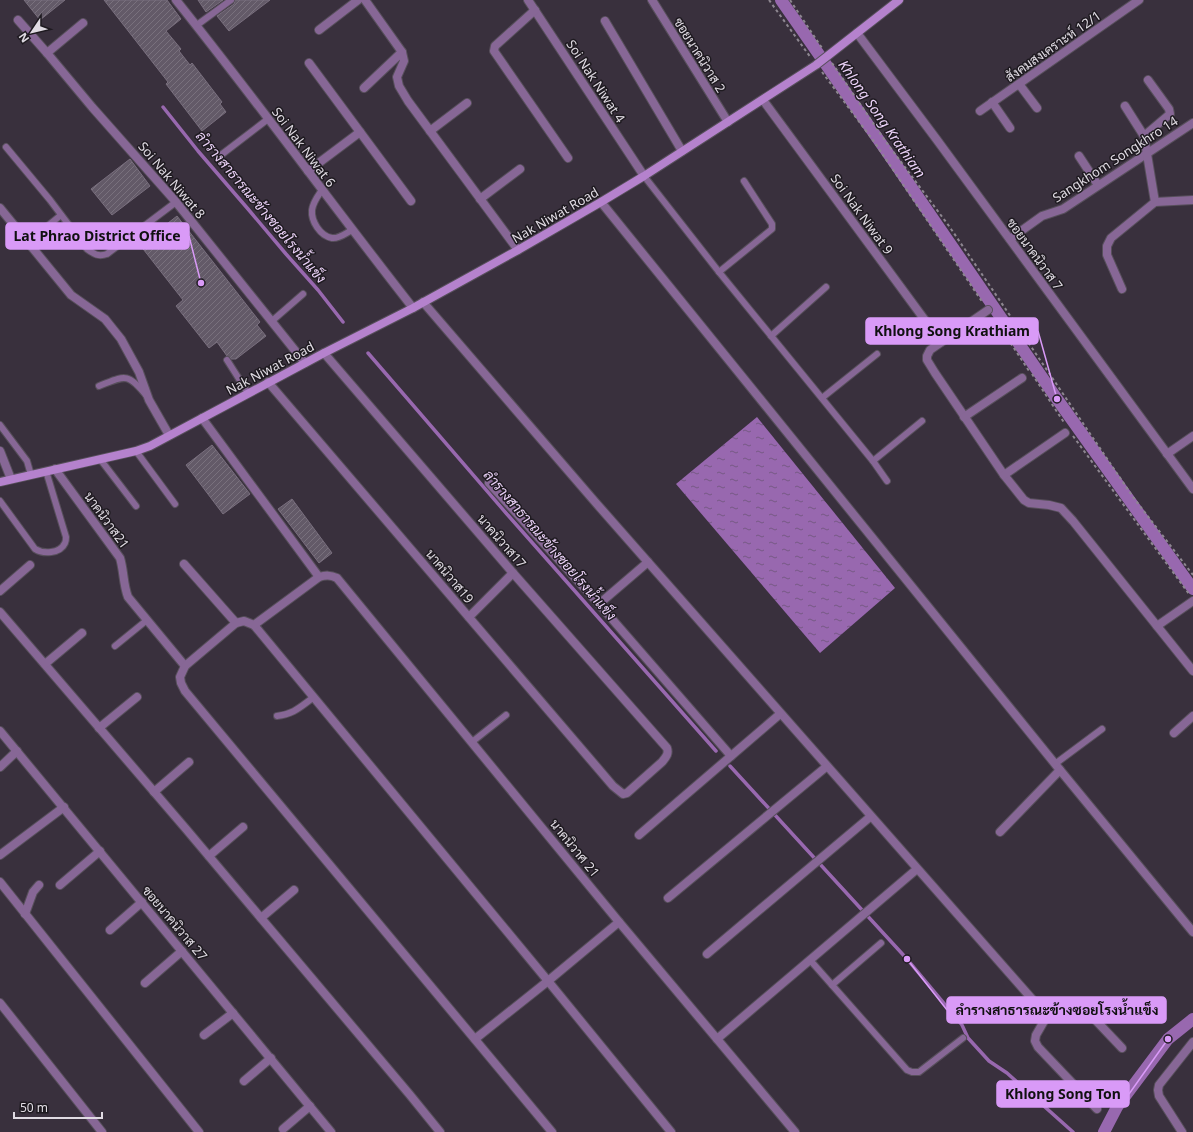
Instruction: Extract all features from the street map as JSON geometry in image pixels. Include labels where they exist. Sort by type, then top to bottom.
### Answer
[{"type":"main road","name":"Nak Niwat Road","points":[[0,482],[136,451],[150,446],[268,382],[413,308],[601,202],[682,152],[816,65],[899,0]]},
{"type":"street","name":"Soi Nak Niwat 6","points":[[176,0],[413,308]]},
{"type":"street","points":[[319,30],[358,0]]},
{"type":"street","points":[[365,0],[402,52],[404,61],[397,77],[399,86],[430,131],[518,250]]},
{"type":"street","name":"Soi Nak Niwat 4","points":[[528,0],[644,176]]},
{"type":"street","name":"ซอยนาคนิวาส 2","points":[[652,0],[728,122]]},
{"type":"street","name":"สังคมสงเคราะห์ 12/1","points":[[980,111],[1137,1]]},
{"type":"street","points":[[535,10],[495,46],[494,51],[568,158]]},
{"type":"street","name":"Soi Nak Niwat 8","points":[[18,20],[176,202],[305,363]]},
{"type":"street","points":[[605,21],[682,152]]},
{"type":"street","points":[[47,53],[83,23]]},
{"type":"street","name":"ซอยนาคนิวาส 7","points":[[857,33],[1193,489]]},
{"type":"street","points":[[364,88],[402,52]]},
{"type":"street","points":[[309,63],[411,201]]},
{"type":"street","points":[[1144,136],[1170,114],[1170,109],[1148,80]]},
{"type":"street","points":[[1019,84],[1037,108]]},
{"type":"street","name":"Soi Nak Niwat 9","points":[[763,100],[941,342]]},
{"type":"street","points":[[992,102],[1010,128]]},
{"type":"street","points":[[430,131],[467,103]]},
{"type":"street","points":[[1125,106],[1144,136],[1154,202]]},
{"type":"street","name":"Sangkhom Songkhro 14","points":[[1010,239],[1042,216],[1063,209],[1193,123]]},
{"type":"street","points":[[308,171],[360,132]]},
{"type":"street","points":[[1079,156],[1098,185]]},
{"type":"street","points":[[480,199],[520,169]]},
{"type":"street","points":[[1122,289],[1107,255],[1107,246],[1111,238],[1154,202],[1193,200]]},
{"type":"street","points":[[601,202],[1193,932]]},
{"type":"street","points":[[0,208],[71,295],[105,319],[121,340],[139,372],[149,400],[169,435]]},
{"type":"street","points":[[423,302],[826,767],[1047,1016]]},
{"type":"street","points":[[988,310],[930,350],[927,360],[964,417],[1024,500],[1029,503],[1061,508],[1193,671]]},
{"type":"street","name":"นาคนิวาส17","points":[[324,353],[664,744],[668,752],[667,756],[626,793],[622,794],[613,786]]},
{"type":"street","points":[[964,417],[1022,378]]},
{"type":"street","name":"นาคนิวาส19","points":[[268,382],[613,786]]},
{"type":"street","points":[[202,418],[318,578],[254,625]]},
{"type":"street","points":[[1004,474],[1067,432]]},
{"type":"street","points":[[1167,454],[1193,436]]},
{"type":"street","points":[[0,451],[11,479]]},
{"type":"street","name":"นาคนิวาส21","points":[[55,469],[120,558],[124,588],[128,597],[185,666]]},
{"type":"street","points":[[489,483],[599,604],[731,756]]},
{"type":"street","points":[[599,604],[648,562]]},
{"type":"street","points":[[184,564],[236,623]]},
{"type":"street","points":[[0,591],[30,566]]},
{"type":"street","points":[[468,617],[514,573]]},
{"type":"street","name":"นาคนิวาศ 21","points":[[318,578],[325,575],[337,578],[619,922],[795,1132]]},
{"type":"street","points":[[1157,626],[1193,600]]},
{"type":"street","points":[[0,612],[209,856],[440,1132]]},
{"type":"street","points":[[552,1132],[185,691],[180,677],[185,666],[236,623],[244,621],[254,625],[671,1132]]},
{"type":"street","points":[[45,664],[82,633]]},
{"type":"street","points":[[99,728],[137,697]]},
{"type":"street","points":[[639,835],[780,714]]},
{"type":"street","points":[[1174,733],[1193,716]]},
{"type":"street","name":"ซอยนาคนิวาส 27","points":[[0,731],[331,1132]]},
{"type":"street","points":[[0,767],[17,751]]},
{"type":"street","points":[[154,792],[189,762]]},
{"type":"street","points":[[668,898],[826,767]]},
{"type":"street","points":[[1000,832],[1058,767]]},
{"type":"street","points":[[0,855],[64,807]]},
{"type":"street","points":[[707,954],[870,816]]},
{"type":"street","points":[[209,856],[243,827]]},
{"type":"street","points":[[60,885],[100,851]]},
{"type":"street","points":[[717,1039],[917,868]]},
{"type":"street","points":[[0,882],[199,1132]]},
{"type":"street","points":[[25,914],[33,892],[39,886]]},
{"type":"street","points":[[261,918],[294,890]]},
{"type":"street","points":[[110,930],[142,902]]},
{"type":"street","points":[[475,1039],[619,922]]},
{"type":"street","points":[[145,983],[182,951]]},
{"type":"street","points":[[0,1003],[102,1132]]},
{"type":"street","points":[[1097,1109],[1038,1047],[1035,1041],[1036,1035],[1047,1016],[1075,1006],[1085,1009],[1122,1048]]},
{"type":"street","points":[[204,1036],[233,1013]]},
{"type":"street","points":[[1182,1132],[1159,1096],[1158,1090],[1159,1085],[1193,1042]]},
{"type":"street","points":[[244,1081],[270,1058]]},
{"type":"street","points":[[284,1129],[310,1106]]},
{"type":"lane","points":[[197,26],[231,0]]},
{"type":"lane","points":[[221,155],[268,119]]},
{"type":"lane","points":[[6,147],[87,249],[94,254],[101,256],[107,254],[176,202]]},
{"type":"lane","points":[[644,176],[719,272],[888,481]]},
{"type":"lane","points":[[719,272],[772,229],[772,224],[744,181]]},
{"type":"lane","points":[[322,190],[314,202],[312,210],[316,226],[324,235],[332,238],[338,237],[352,230]]},
{"type":"lane","points":[[28,242],[61,215]]},
{"type":"lane","points":[[771,336],[826,287]]},
{"type":"lane","points":[[272,321],[303,294]]},
{"type":"lane","points":[[822,398],[877,354]]},
{"type":"lane","points":[[227,360],[248,393]]},
{"type":"lane","points":[[99,386],[120,378],[125,378],[136,383],[149,400]]},
{"type":"lane","points":[[873,461],[922,421]]},
{"type":"lane","points":[[0,425],[27,461],[31,475]]},
{"type":"lane","points":[[136,451],[175,504]]},
{"type":"lane","points":[[100,459],[136,506]]},
{"type":"lane","points":[[0,501],[35,549],[39,552],[45,553],[61,548],[65,544],[66,537],[46,471]]},
{"type":"lane","points":[[115,646],[147,620]]},
{"type":"lane","points":[[277,716],[287,715],[293,712],[314,697]]},
{"type":"lane","points":[[472,742],[506,715]]},
{"type":"lane","points":[[1058,767],[1102,729]]},
{"type":"lane","points":[[832,985],[881,943]]},
{"type":"lane","points":[[810,960],[907,1070],[919,1072],[963,1038]]},
{"type":"path","points":[[769,0],[875,143],[1065,424]]},
{"type":"path","points":[[790,0],[827,57],[886,142],[949,226],[992,288],[1133,497],[1193,575]]},
{"type":"path","points":[[1067,432],[1193,600]]},
{"type":"water","points":[[757,417],[895,588],[820,653],[676,484]]},
{"type":"building","points":[[24,0],[65,0],[40,20]]},
{"type":"building","points":[[104,0],[167,0],[181,19],[166,31],[181,49],[179,51],[190,65],[192,63],[222,102],[220,104],[226,112],[202,131],[166,84],[168,82]]},
{"type":"building","points":[[198,0],[223,0],[206,12]]},
{"type":"building","points":[[235,0],[270,0],[229,31],[217,16],[234,4]]},
{"type":"building","points":[[130,159],[150,186],[112,215],[91,189]]},
{"type":"building","points":[[177,216],[260,322],[257,325],[266,336],[236,359],[231,359],[227,356],[217,342],[209,348],[176,306],[183,300],[140,245]]},
{"type":"building","points":[[212,445],[250,494],[223,514],[186,465]]},
{"type":"building","points":[[292,499],[332,553],[319,563],[278,509]]},
{"type":"waterway","name":"Khlong Song Krathiam","points":[[781,0],[1057,399],[1193,589]]},
{"type":"waterway","name":"ลำรางสาธารณะข้างซอยโรงน้ำแข็ง","points":[[163,107],[198,151],[318,290],[343,322]]},
{"type":"waterway","name":"ลำรางสาธารณะข้างซอยโรงน้ำแข็ง","points":[[368,353],[506,513],[716,751]]},
{"type":"waterway","name":"ลำรางสาธารณะข้างซอยโรงน้ำแข็ง","points":[[730,766],[907,959],[962,1025],[968,1038],[989,1061],[1007,1073],[1073,1132]]},
{"type":"waterway","points":[[1104,1132],[1117,1107],[1168,1039],[1193,1019]]},
{"type":"place","name":"Lat Phrao District Office","points":[[201,283]]},
{"type":"place","name":"Khlong Song Krathiam","points":[[1057,399]]},
{"type":"place","name":"ลำรางสาธารณะข้างซอยโรงน้ำแข็ง","points":[[907,959]]},
{"type":"place","name":"Khlong Song Ton","points":[[1168,1039]]}]
